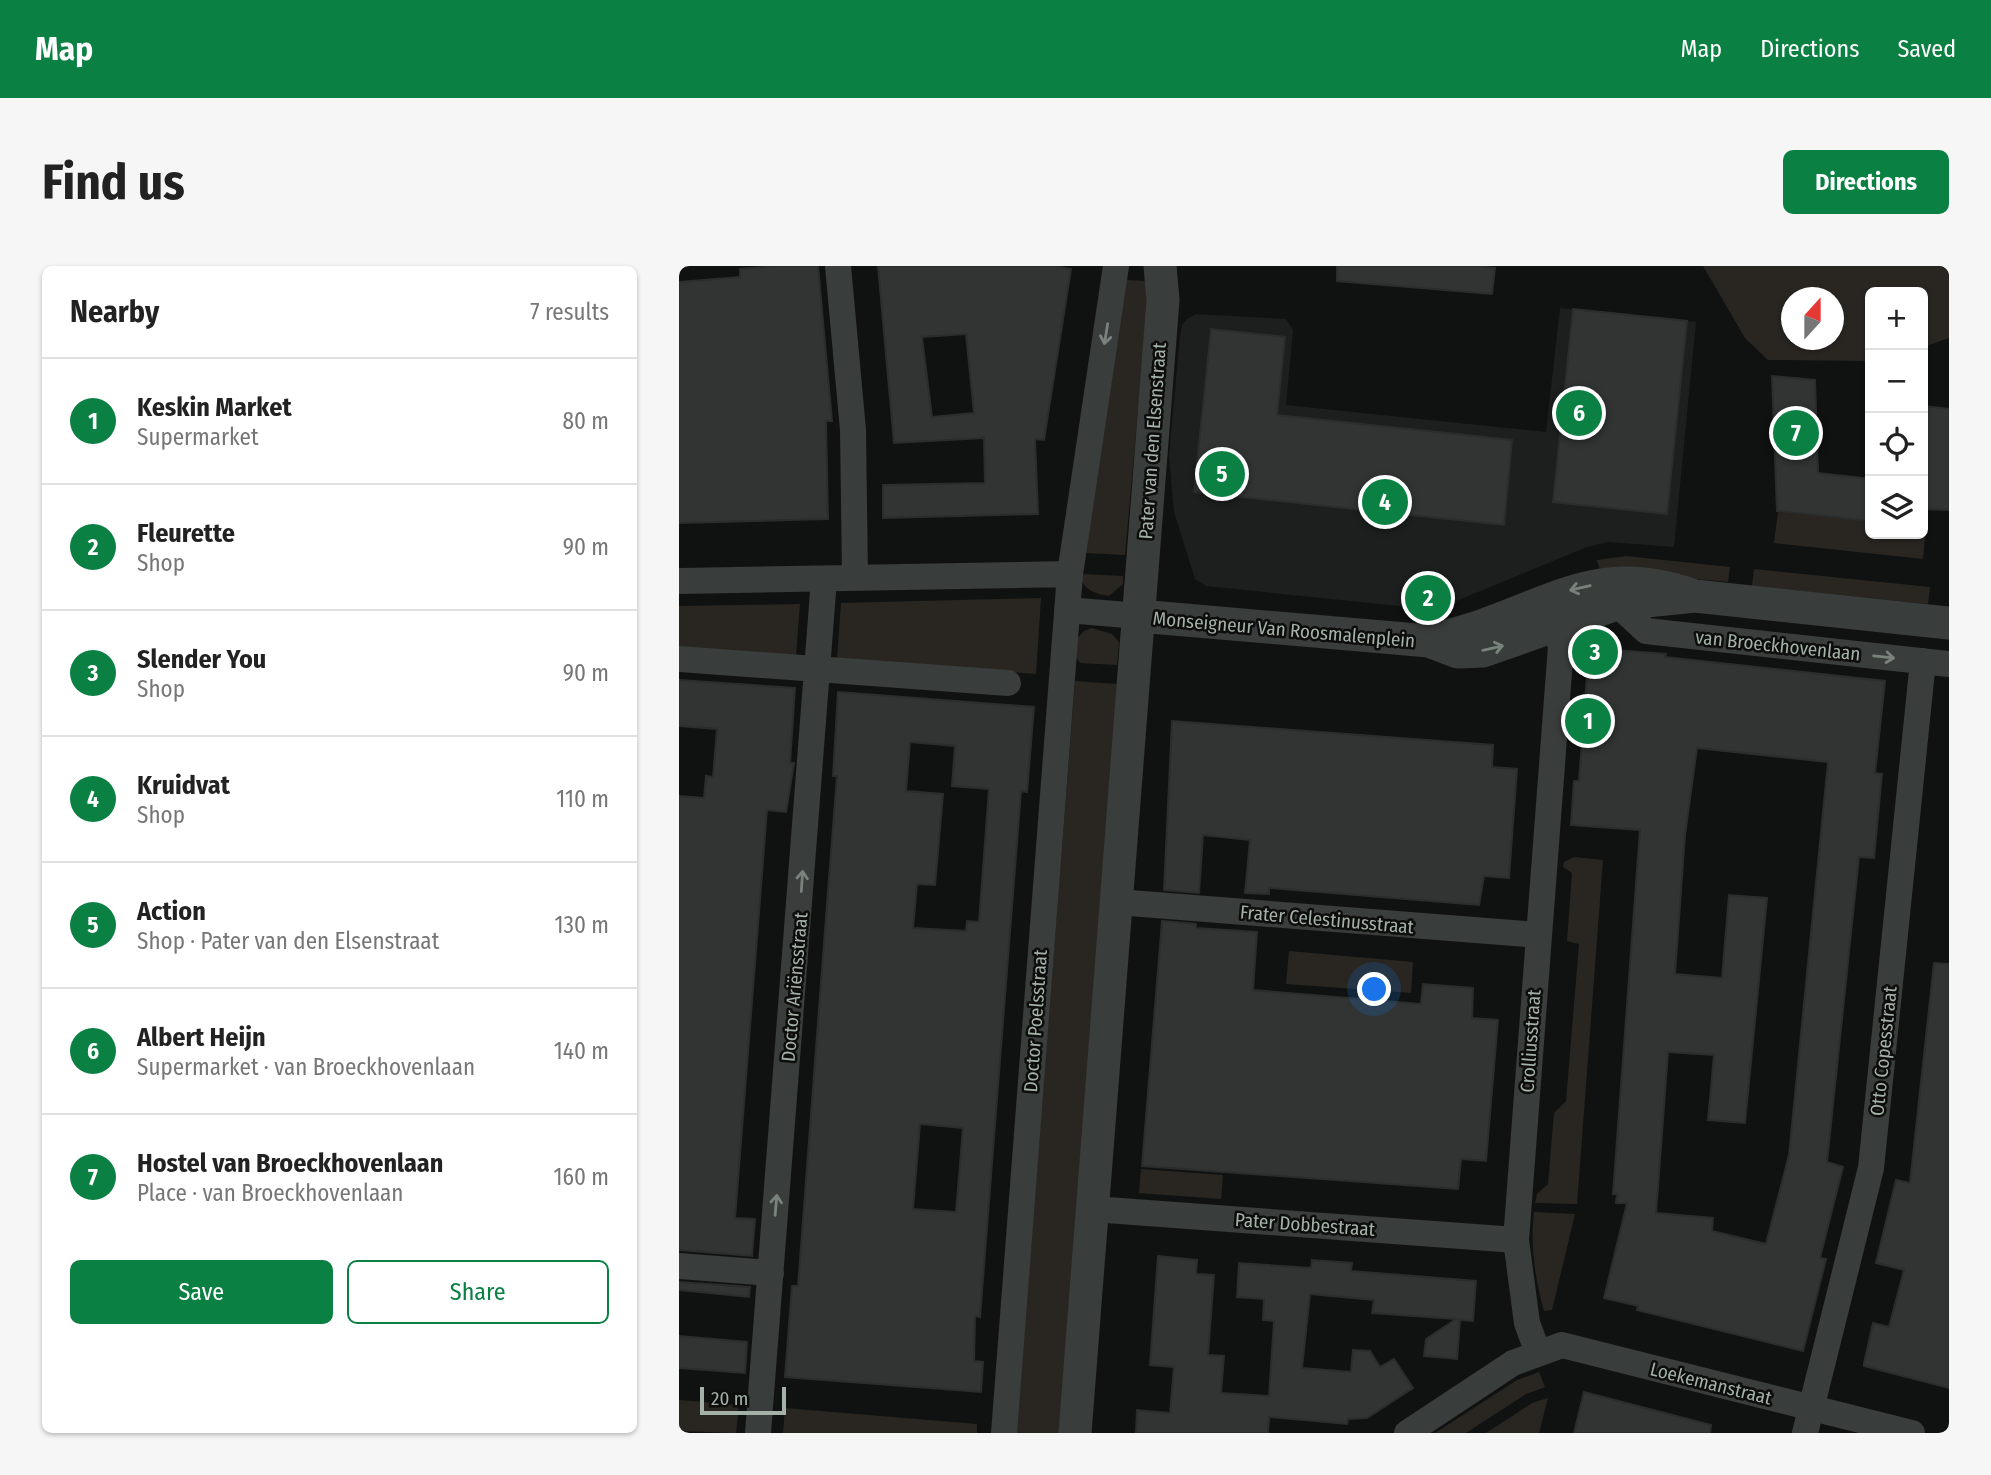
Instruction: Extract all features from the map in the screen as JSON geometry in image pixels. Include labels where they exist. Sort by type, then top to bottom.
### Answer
[{"type":"street","points":[[838,266],[853,430],[855,577]]},
{"type":"street","points":[[1075,1433],[1139,616],[1067,610],[1070,574],[1116,266]]},
{"type":"street","name":"Pater van den Elsenstraat","points":[[1139,616],[1163,300],[1160,266]]},
{"type":"street","points":[[679,580],[1070,574]]},
{"type":"street","name":"Doctor Ariënsstraat","points":[[758,1433],[799,930],[824,579]]},
{"type":"street","name":"van Broeckhovenlaan","points":[[1549,613],[1576,588],[1630,582],[1663,585],[1695,596]]},
{"type":"street","name":"van Broeckhovenlaan","points":[[1549,613],[1695,596],[1949,623]]},
{"type":"street","name":"van Broeckhovenlaan","points":[[1617,604],[1646,631],[1936,663]]},
{"type":"street","name":"Doctor Poelsstraat","points":[[1004,1433],[1067,610]]},
{"type":"street","name":"Monseigneur Van Roosmalenplein","points":[[1139,616],[1429,641],[1480,626],[1549,613]]},
{"type":"street","name":"Crolliusstraat","points":[[1538,1353],[1527,1323],[1516,1240],[1561,646],[1549,613]]},
{"type":"street","points":[[679,659],[1008,683]]},
{"type":"street","name":"Otto Copesstraat","points":[[1808,1421],[1871,1168],[1936,663]]},
{"type":"street","name":"Frater Celestinusstraat","points":[[1117,902],[1538,935]]},
{"type":"street","name":"Pater Dobbestraat","points":[[1094,1209],[1516,1240]]},
{"type":"street","points":[[679,1266],[771,1273]]},
{"type":"street","name":"Loekemanstraat","points":[[1406,1433],[1513,1363],[1562,1345],[1808,1421],[1912,1433]]},
{"type":"shaded area","points":[[1703,266],[1949,266],[1949,338],[1928,345],[1928,287],[1865,287],[1865,361],[1768,360],[1745,338]]},
{"type":"shaded area","points":[[1127,280],[1145,281],[1148,299],[1125,555],[1084,553]]},
{"type":"shaded area","points":[[1560,308],[1696,322],[1674,547],[1608,542],[1587,547],[1444,606],[1428,609],[1206,586],[1195,579],[1174,512],[1169,456],[1180,335],[1182,325],[1187,319],[1196,314],[1286,319],[1293,330],[1286,405],[1546,432]]},
{"type":"shaded area","points":[[1778,512],[1865,521],[1865,539],[1925,539],[1923,559],[1774,543]]},
{"type":"shaded area","points":[[1626,556],[1730,567],[1728,582],[1626,572],[1601,574],[1597,560]]},
{"type":"shaded area","points":[[1754,569],[1930,587],[1928,604],[1752,586]]},
{"type":"shaded area","points":[[1082,574],[1123,576],[1123,584],[1109,596],[1090,590],[1082,582]]},
{"type":"shaded area","points":[[1041,598],[1036,674],[837,659],[841,603]]},
{"type":"shaded area","points":[[800,604],[796,655],[679,647],[679,606]]},
{"type":"shaded area","points":[[1092,628],[1112,634],[1119,642],[1117,665],[1080,663],[1075,656],[1076,640],[1084,631]]},
{"type":"shaded area","points":[[1075,681],[1117,684],[1060,1433],[1016,1433]]},
{"type":"shaded area","points":[[1574,857],[1603,860],[1577,1204],[1535,1203],[1537,1194],[1548,1184],[1554,1113],[1566,1101],[1579,944],[1567,941],[1572,873],[1563,867],[1564,862]]},
{"type":"shaded area","points":[[1289,951],[1413,962],[1411,993],[1286,984]]},
{"type":"shaded area","points":[[1141,1169],[1223,1175],[1221,1199],[1139,1193]]},
{"type":"shaded area","points":[[1534,1212],[1575,1214],[1552,1310],[1544,1311],[1536,1274],[1533,1250]]},
{"type":"shaded area","points":[[1539,1372],[1545,1387],[1526,1394],[1466,1433],[1435,1433],[1517,1380]]},
{"type":"shaded area","points":[[1548,1398],[1539,1433],[1486,1433],[1532,1403]]},
{"type":"shaded area","points":[[679,1400],[739,1405],[736,1433],[679,1431]]},
{"type":"shaded area","points":[[785,1408],[977,1424],[977,1433],[783,1433]]},
{"type":"building","points":[[818,266],[832,421],[826,421],[828,519],[679,523],[679,282],[740,277],[740,269]]},
{"type":"building","points":[[878,266],[1054,266],[1071,269],[1044,440],[1035,439],[1038,514],[883,518],[883,485],[985,483],[984,438],[894,443]],"holes":[[[966,334],[974,413],[932,417],[922,337]]]},
{"type":"building","points":[[1337,266],[1495,268],[1492,294],[1337,281]]},
{"type":"building","points":[[1573,309],[1687,321],[1667,514],[1553,502]]},
{"type":"building","points":[[1211,329],[1285,337],[1277,415],[1512,440],[1504,525],[1194,492]]},
{"type":"building","points":[[1772,376],[1815,380],[1818,473],[1865,478],[1865,520],[1777,511]]},
{"type":"building","points":[[1928,407],[1949,409],[1949,510],[1928,509]]},
{"type":"building","points":[[1589,648],[1666,654],[1665,657],[1885,681],[1875,773],[1882,774],[1874,858],[1859,857],[1827,1162],[1843,1167],[1820,1258],[1826,1259],[1803,1351],[1637,1310],[1638,1306],[1604,1298],[1627,1203],[1616,1203],[1617,1194],[1613,1194],[1640,830],[1571,825],[1574,781],[1579,781]],"holes":[[[1697,748],[1828,762],[1789,1155],[1766,1244],[1712,1231],[1713,1218],[1656,1213],[1668,1052],[1714,1055],[1708,1120],[1745,1123],[1767,898],[1729,895],[1722,978],[1675,974],[1685,835]]]},
{"type":"building","points":[[679,680],[795,688],[790,763],[794,763],[786,812],[767,810],[735,1218],[755,1219],[752,1256],[679,1250],[679,796],[704,798],[706,776],[713,777],[717,729],[679,726]]},
{"type":"building","points":[[838,692],[1034,707],[1027,792],[1021,791],[980,1317],[975,1316],[974,1361],[983,1362],[981,1392],[785,1377],[792,1286],[798,1286],[837,776],[833,776]],"holes":[[[910,742],[955,746],[952,786],[989,789],[979,922],[967,921],[966,931],[913,928],[917,884],[935,885],[943,794],[906,791]],[[920,1124],[963,1128],[956,1212],[913,1209]]]},
{"type":"building","points":[[1172,721],[1493,745],[1492,767],[1517,769],[1509,878],[1484,876],[1479,905],[1269,888],[1269,894],[1245,893],[1250,840],[1203,835],[1199,893],[1164,890]]},
{"type":"building","points":[[1162,921],[1196,924],[1196,928],[1257,932],[1253,990],[1421,1004],[1423,984],[1473,988],[1472,1018],[1498,1020],[1486,1161],[1461,1159],[1458,1189],[1142,1166]]},
{"type":"building","points":[[1934,963],[1949,964],[1949,1388],[1864,1366],[1873,1323],[1889,1327],[1904,1270],[1876,1263],[1896,1180],[1910,1183]]},
{"type":"building","points":[[1158,1256],[1197,1260],[1196,1274],[1214,1275],[1208,1355],[1224,1356],[1221,1393],[1269,1396],[1274,1321],[1263,1320],[1264,1299],[1237,1297],[1239,1263],[1311,1268],[1312,1260],[1352,1263],[1351,1271],[1476,1281],[1473,1321],[1460,1320],[1457,1359],[1424,1356],[1426,1339],[1456,1319],[1372,1313],[1374,1300],[1310,1294],[1302,1368],[1351,1372],[1353,1350],[1370,1351],[1380,1367],[1394,1359],[1413,1388],[1367,1418],[1348,1419],[1347,1424],[1269,1417],[1268,1433],[1136,1433],[1137,1410],[1170,1413],[1174,1367],[1150,1365]]},
{"type":"building","points":[[679,1282],[750,1287],[749,1297],[679,1290]]},
{"type":"building","points":[[679,1336],[747,1342],[745,1373],[679,1368]]},
{"type":"building","points":[[1584,1392],[1711,1425],[1710,1433],[1574,1433]]},
{"type":"place","name":"Albert Heijn","points":[[1579,413]]},
{"type":"place","name":"Hostel van Broeckhovenlaan","points":[[1796,433]]},
{"type":"place","name":"Action","points":[[1222,474]]},
{"type":"place","name":"Kruidvat","points":[[1385,502]]},
{"type":"place","name":"Fleurette","points":[[1428,598]]},
{"type":"place","name":"Slender You","points":[[1595,652]]},
{"type":"place","name":"Keskin Market","points":[[1588,721]]}]
